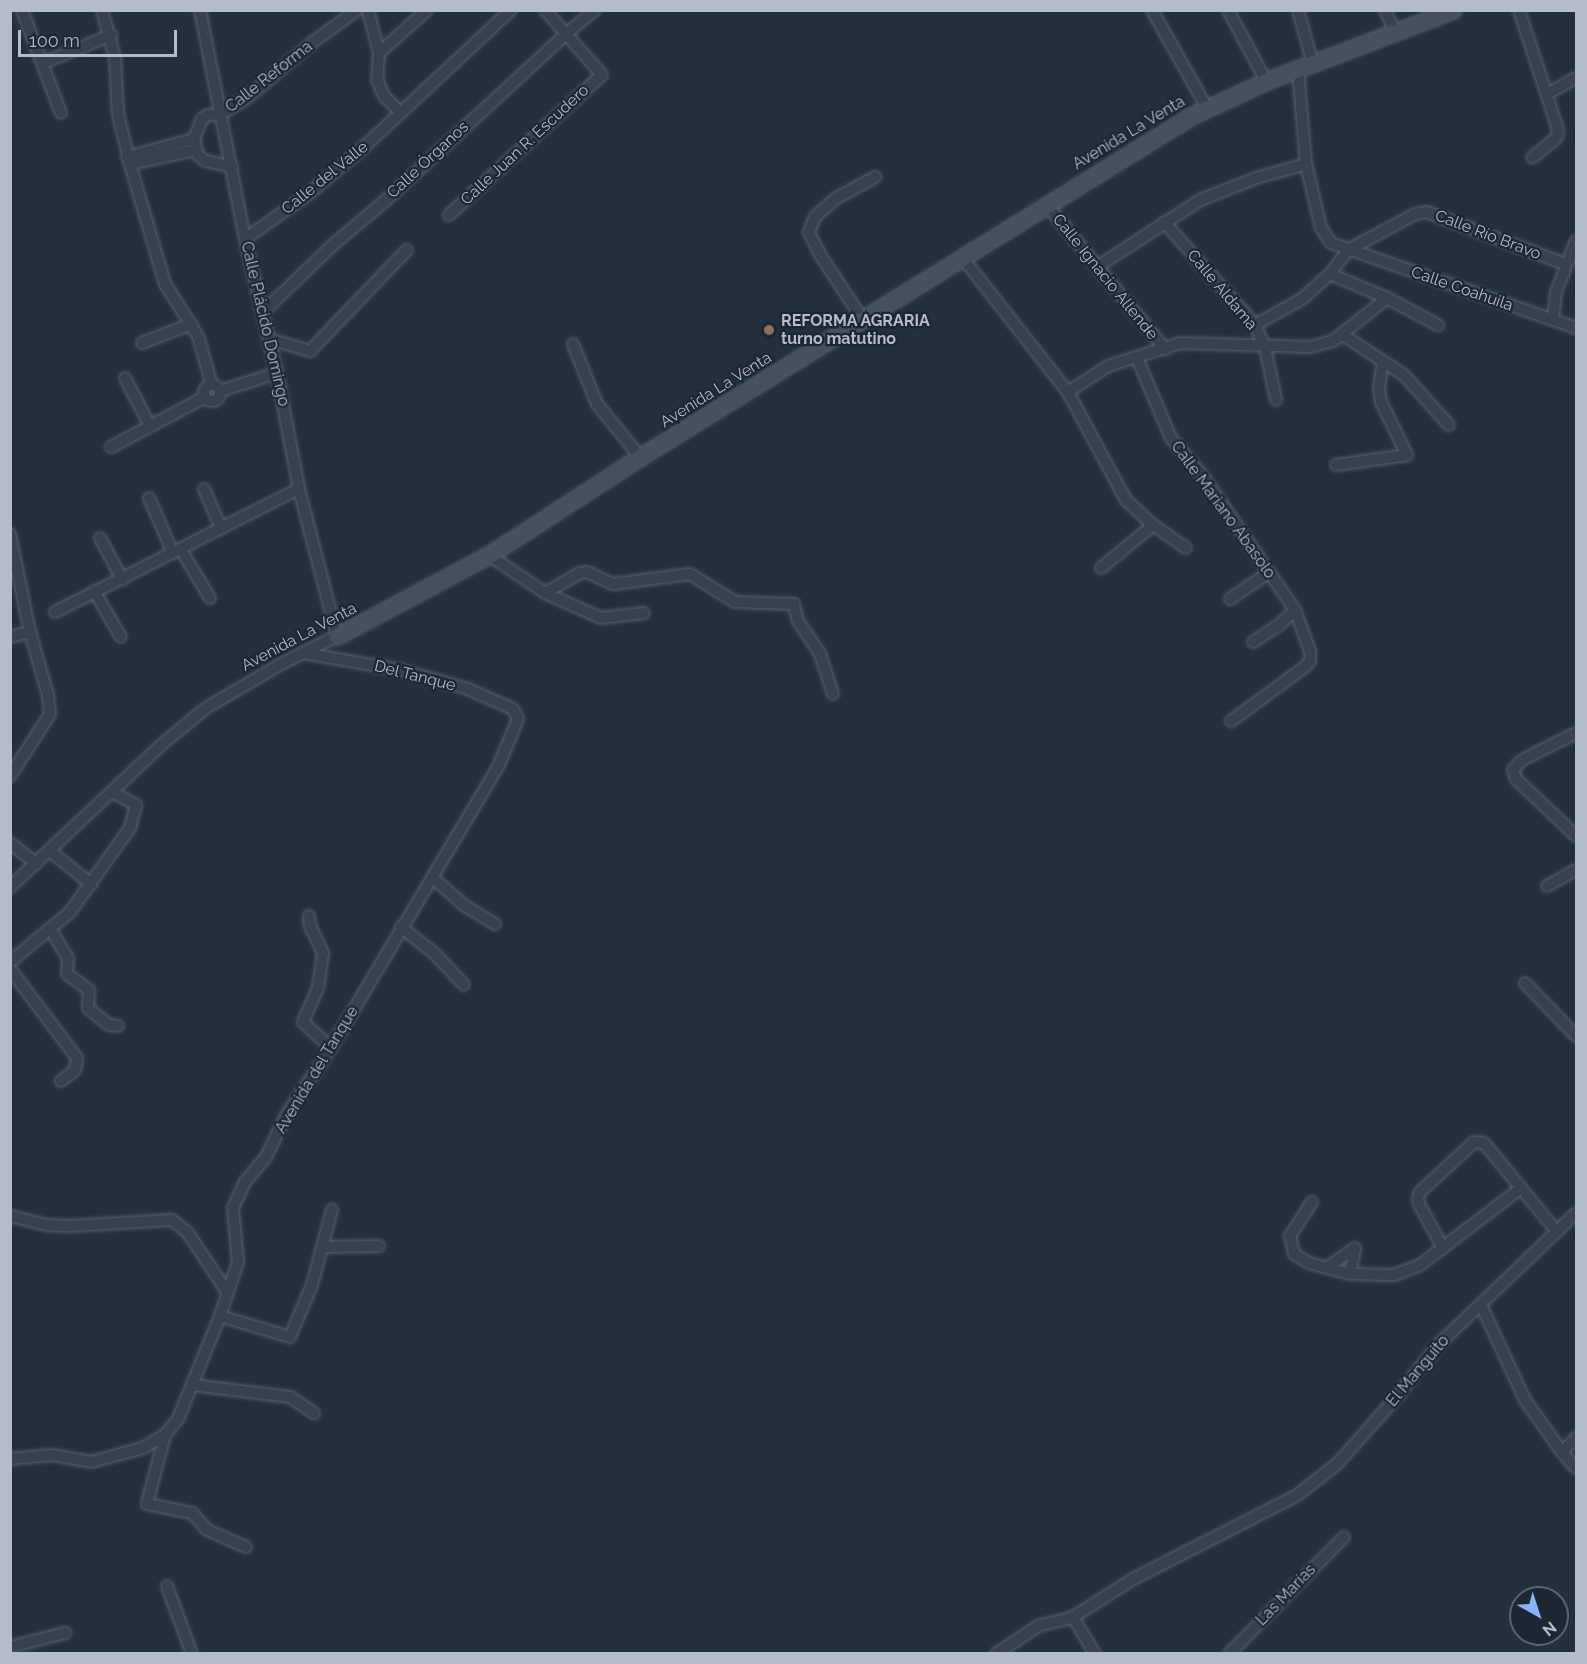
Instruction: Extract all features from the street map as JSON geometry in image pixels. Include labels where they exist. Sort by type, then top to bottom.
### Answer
[{"type":"main road","name":"Avenida La Venta","points":[[337,636],[489,555],[640,457],[1046,204],[1207,108],[1266,81],[1396,34],[1453,10]]},
{"type":"street","points":[[22,10],[61,112]]},
{"type":"street","points":[[102,10],[111,35],[115,58],[118,114],[165,284],[198,336],[216,388]]},
{"type":"street","name":"Calle Plácido Domingo","points":[[200,10],[245,239],[277,373],[299,489],[337,636]]},
{"type":"street","name":"Calle Reforma","points":[[195,145],[202,118],[221,114],[246,98],[313,42],[357,10]]},
{"type":"street","points":[[368,10],[379,53],[377,72],[380,87],[384,96],[400,112]]},
{"type":"street","points":[[379,53],[427,10]]},
{"type":"street","name":"Calle del Valle","points":[[245,239],[310,193],[365,146],[511,10]]},
{"type":"street","points":[[545,10],[566,34]]},
{"type":"street","name":"Calle Órganos","points":[[263,312],[595,10]]},
{"type":"street","points":[[1152,10],[1207,108]]},
{"type":"street","points":[[1228,10],[1266,81]]},
{"type":"street","points":[[1298,10],[1313,64]]},
{"type":"street","points":[[1385,10],[1396,34]]},
{"type":"street","points":[[1519,10],[1558,135],[1532,158]]},
{"type":"street","name":"Calle Juan R. Escudero","points":[[449,215],[602,75],[566,34]]},
{"type":"street","points":[[44,63],[111,35]]},
{"type":"street","name":"Calle Coahuila","points":[[1298,69],[1306,164],[1321,228],[1331,243],[1576,328]]},
{"type":"street","points":[[1547,94],[1576,78]]},
{"type":"street","points":[[129,160],[195,145],[205,161],[232,167]]},
{"type":"street","points":[[1097,267],[1200,200],[1230,187],[1306,164]]},
{"type":"street","points":[[863,320],[821,256],[809,232],[815,217],[835,199],[875,177]]},
{"type":"street","name":"Calle Ignacio Allende","points":[[1046,204],[1165,349]]},
{"type":"street","name":"Calle Río Bravo","points":[[1348,250],[1414,214],[1427,212],[1565,264]]},
{"type":"street","name":"Calle Aldama","points":[[1164,222],[1255,326],[1265,347],[1276,400]]},
{"type":"street","points":[[1553,320],[1556,292],[1565,264],[1576,241]]},
{"type":"street","points":[[269,339],[310,351],[407,250]]},
{"type":"street","points":[[1255,326],[1302,299],[1330,274],[1348,250]]},
{"type":"street","points":[[962,257],[1068,392],[1126,500],[1153,525],[1186,548]]},
{"type":"street","points":[[1330,274],[1387,298],[1438,325]]},
{"type":"street","points":[[1068,392],[1108,366],[1179,343],[1310,347],[1343,335],[1387,298]]},
{"type":"street","points":[[142,343],[191,324]]},
{"type":"street","points":[[1343,335],[1404,375],[1449,424]]},
{"type":"street","points":[[573,344],[597,404],[640,457]]},
{"type":"street","name":"Calle Mariano Abasolo","points":[[1137,358],[1171,438],[1203,476],[1295,610],[1310,651],[1310,661],[1232,722]]},
{"type":"street","points":[[1336,465],[1407,455],[1381,402],[1379,389],[1383,363]]},
{"type":"street","points":[[111,447],[205,397],[205,389],[277,373]]},
{"type":"street","points":[[125,378],[150,426]]},
{"type":"street","points":[[204,489],[221,528]]},
{"type":"street","points":[[55,612],[299,489]]},
{"type":"street","points":[[149,498],[177,551],[210,598]]},
{"type":"street","points":[[1101,568],[1153,525]]},
{"type":"street","points":[[10,534],[16,593],[48,695],[50,714],[10,776]]},
{"type":"street","points":[[100,538],[122,579]]},
{"type":"street","points":[[489,555],[546,593],[601,618],[644,613]]},
{"type":"street","points":[[546,593],[580,573],[587,572],[613,584],[690,574],[735,602],[794,604],[798,621],[820,654],[833,694]]},
{"type":"street","points":[[1230,599],[1268,573]]},
{"type":"street","points":[[94,591],[121,637]]},
{"type":"street","points":[[1252,642],[1278,626],[1295,610]]},
{"type":"street","points":[[10,638],[30,632]]},
{"type":"street","name":"Avenida La Venta","points":[[36,863],[161,745],[206,708],[337,636]]},
{"type":"street","name":"Del Tanque","points":[[303,653],[401,670],[468,688],[513,709],[518,719]]},
{"type":"street","name":"Avenida del Tanque","points":[[246,1546],[207,1530],[192,1513],[147,1504],[165,1436],[178,1419],[220,1316],[238,1262],[234,1208],[245,1182],[266,1156],[287,1114],[331,1048],[498,767],[518,719]]},
{"type":"street","points":[[1576,733],[1522,760],[1513,770],[1516,779],[1576,836]]},
{"type":"street","points":[[10,962],[70,912],[130,828],[136,805],[112,792]]},
{"type":"street","points":[[10,843],[36,863],[10,887]]},
{"type":"street","points":[[50,851],[91,884]]},
{"type":"street","points":[[1547,886],[1576,870]]},
{"type":"street","points":[[432,877],[465,906],[495,924]]},
{"type":"street","points":[[309,916],[310,926],[323,953],[318,988],[303,1022],[331,1048]]},
{"type":"street","points":[[401,927],[435,954],[464,985]]},
{"type":"street","points":[[51,930],[68,958],[67,974],[89,990],[88,1008],[109,1025],[118,1026]]},
{"type":"street","points":[[10,969],[77,1058],[75,1070],[61,1081]]},
{"type":"street","points":[[1525,983],[1576,1036]]},
{"type":"street","points":[[1443,1248],[1418,1198],[1420,1192],[1474,1142],[1484,1143],[1557,1233]]},
{"type":"street","points":[[1312,1202],[1290,1236],[1290,1247],[1294,1254],[1309,1263],[1350,1274],[1394,1275],[1420,1265],[1521,1188]]},
{"type":"street","points":[[220,1316],[290,1337],[312,1286],[332,1210]]},
{"type":"street","name":"El Manguito","points":[[996,1653],[1038,1626],[1073,1617],[1135,1578],[1296,1496],[1338,1464],[1400,1393],[1437,1346],[1576,1214]]},
{"type":"street","points":[[10,1216],[46,1225],[69,1226],[172,1220],[188,1233],[227,1292]]},
{"type":"street","points":[[322,1247],[379,1245]]},
{"type":"street","points":[[1328,1267],[1355,1248],[1350,1274]]},
{"type":"street","points":[[1481,1305],[1525,1400],[1576,1468]]},
{"type":"street","points":[[192,1385],[290,1397],[315,1413]]},
{"type":"street","points":[[10,1460],[52,1455],[91,1462],[143,1448],[165,1436]]},
{"type":"street","points":[[1562,1452],[1576,1438]]},
{"type":"street","name":"Las Marías","points":[[1229,1653],[1344,1537]]},
{"type":"street","points":[[167,1586],[192,1653]]},
{"type":"street","points":[[1073,1617],[1095,1653]]},
{"type":"street","points":[[10,1647],[65,1633]]},
{"type":"place","name":"REFORMA AGRARIA turno matutino","points":[[769,330]]}]
